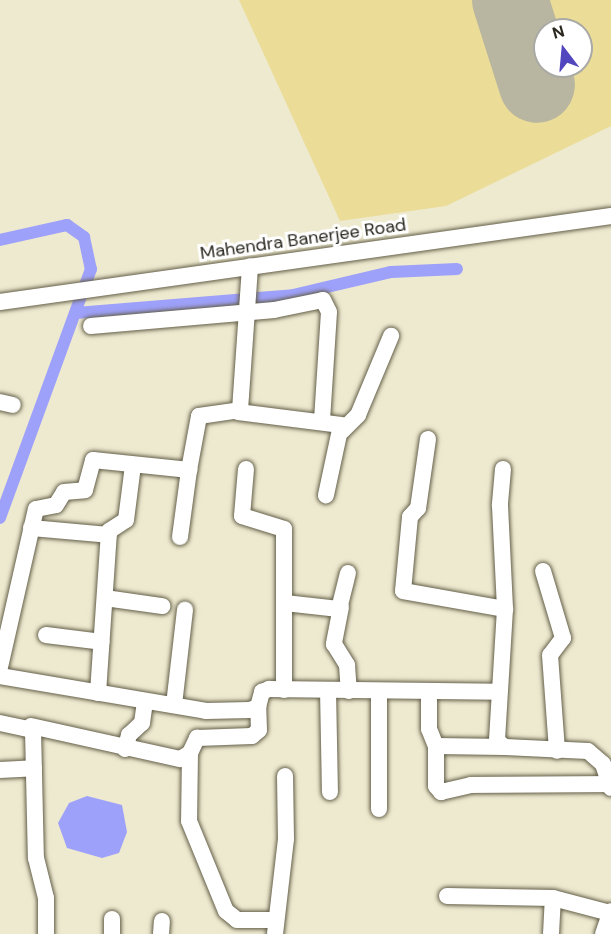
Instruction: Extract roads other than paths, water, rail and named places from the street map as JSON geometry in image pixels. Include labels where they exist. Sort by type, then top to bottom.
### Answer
[{"type":"street","name":"Mahendra Banerjee Road","points":[[0,302],[611,216]]},
{"type":"street","points":[[238,412],[245,304],[250,266]]},
{"type":"street","points":[[91,326],[245,304],[325,302],[329,312],[321,421]]},
{"type":"street","points":[[342,431],[358,415],[390,336]]},
{"type":"street","points":[[180,537],[199,416],[238,412],[341,425],[342,431],[326,495]]},
{"type":"street","points":[[428,439],[418,508],[410,517],[403,591],[505,609]]},
{"type":"street","points":[[0,667],[36,509],[56,505],[64,492],[85,490],[93,460],[189,470]]},
{"type":"street","points":[[98,693],[109,535],[110,529],[126,520],[133,465]]},
{"type":"street","points":[[246,469],[242,516],[284,529],[284,690]]},
{"type":"street","points":[[503,470],[500,506],[505,609],[495,730],[497,741],[505,747]]},
{"type":"street","points":[[31,528],[109,535]]},
{"type":"street","points":[[543,571],[563,638],[550,655],[557,751]]},
{"type":"street","points":[[348,573],[334,645],[347,664],[349,691]]},
{"type":"street","points":[[105,598],[162,606]]},
{"type":"street","points":[[285,603],[341,607]]},
{"type":"street","points":[[174,705],[185,610]]},
{"type":"street","points":[[46,635],[102,642]]},
{"type":"street","points":[[0,676],[145,702],[174,705],[191,710],[258,707]]},
{"type":"street","points":[[0,723],[31,726],[125,749],[180,759],[204,736],[252,736],[259,729],[258,707],[262,692],[328,690],[499,692]]},
{"type":"street","points":[[328,690],[330,792]]},
{"type":"street","points":[[379,691],[380,809]]},
{"type":"street","points":[[429,691],[429,729],[436,746],[436,786],[441,792],[471,784],[610,786],[598,755],[505,747],[436,746]]},
{"type":"street","points":[[125,749],[129,735],[142,723],[145,702]]},
{"type":"street","points":[[191,710],[189,821],[226,911],[237,920],[275,927],[286,839],[285,776]]},
{"type":"street","points":[[31,726],[36,858],[46,898],[46,934]]},
{"type":"street","points":[[0,770],[34,768]]},
{"type":"street","points":[[447,896],[553,898],[610,912],[603,934]]},
{"type":"street","points":[[551,934],[553,898]]},
{"type":"water","points":[[87,796],[122,805],[127,832],[119,853],[102,858],[67,848],[58,823],[69,803]]},
{"type":"waterway","points":[[0,240],[67,225],[84,237],[91,269],[0,518]]},
{"type":"waterway","points":[[76,313],[293,295],[391,272],[457,269]]}]
